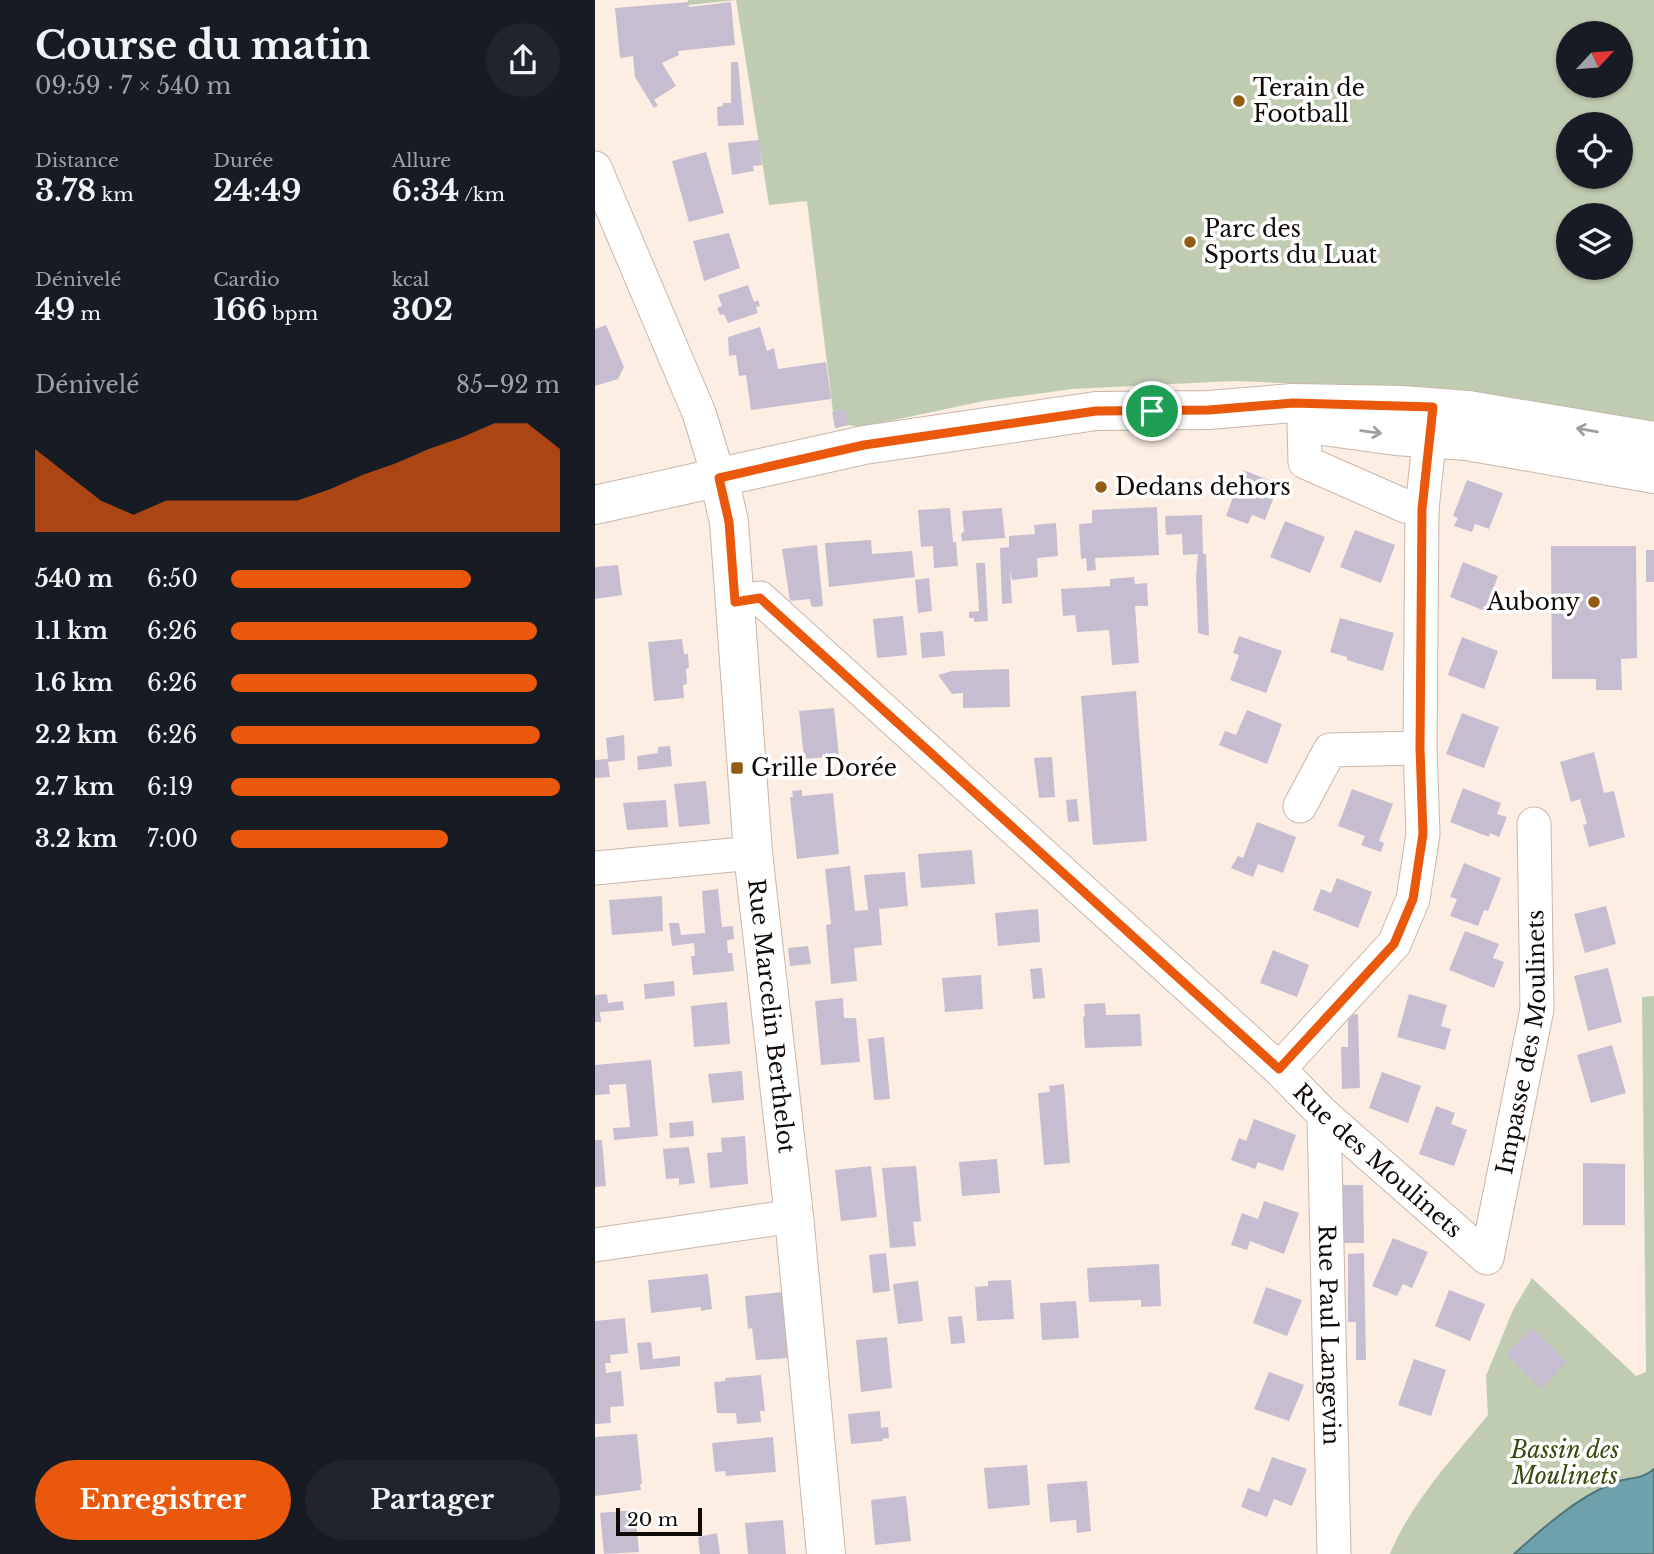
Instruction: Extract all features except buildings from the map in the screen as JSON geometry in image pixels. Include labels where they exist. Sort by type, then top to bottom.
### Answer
[{"type":"main road","points":[[595,505],[864,445],[1096,411],[1209,410],[1293,403],[1431,423],[1467,441],[1654,474]]},
{"type":"main road","points":[[1209,410],[1304,423],[1431,423],[1468,410],[1654,440]]},
{"type":"main road","name":"Rue Marcelin Berthelot","points":[[719,478],[729,522],[753,853],[794,1216],[826,1554]]},
{"type":"street","points":[[595,169],[699,413],[719,478]]},
{"type":"street","points":[[1304,423],[1305,462],[1405,506],[1422,509]]},
{"type":"street","points":[[1279,1069],[1394,944],[1413,899],[1423,834],[1420,748],[1422,509],[1431,423]]},
{"type":"street","name":"Rue des Moulinets","points":[[735,602],[760,598],[1279,1069],[1324,1115],[1487,1258]]},
{"type":"street","points":[[1300,806],[1330,750],[1420,748]]},
{"type":"street","name":"Impasse des Moulinets","points":[[1487,1258],[1537,1009],[1534,824]]},
{"type":"street","points":[[595,868],[753,853]]},
{"type":"street","name":"Rue Paul Langevin","points":[[1324,1115],[1334,1554]]},
{"type":"street","points":[[595,1245],[794,1216]]},
{"type":"green space","points":[[688,0],[736,0],[688,5]]},
{"type":"green space","name":"Parc des Sports du Luat","points":[[736,0],[1654,0],[1654,440],[1306,384],[1234,381],[1072,389],[984,401],[861,427],[848,425],[835,428],[807,201],[769,205]]},
{"type":"green space","name":"Bassin des Moulinets","points":[[1654,996],[1654,1554],[1390,1554],[1409,1516],[1447,1464],[1488,1415],[1486,1376],[1513,1310],[1532,1278],[1636,1376],[1646,1372],[1642,997]]},
{"type":"water","name":"Bassin des Moulinets","points":[[1654,1469],[1654,1554],[1514,1554],[1548,1524],[1586,1497],[1613,1483],[1645,1475]]},
{"type":"place","name":"Terain de Football","points":[[1239,101]]},
{"type":"place","name":"Parc des Sports du Luat","points":[[1190,242]]},
{"type":"place","name":"Dedans dehors","points":[[1101,487]]},
{"type":"place","name":"Aubony","points":[[1594,602]]},
{"type":"place","name":"Grille Dorée","points":[[737,768]]},
{"type":"route","points":[[1293,403],[1433,407],[1422,509],[1420,748],[1423,834],[1413,899],[1394,944],[1279,1069],[760,598],[735,602],[729,522],[719,478],[864,445],[1096,411],[1152,411],[1209,410],[1293,403]]}]
